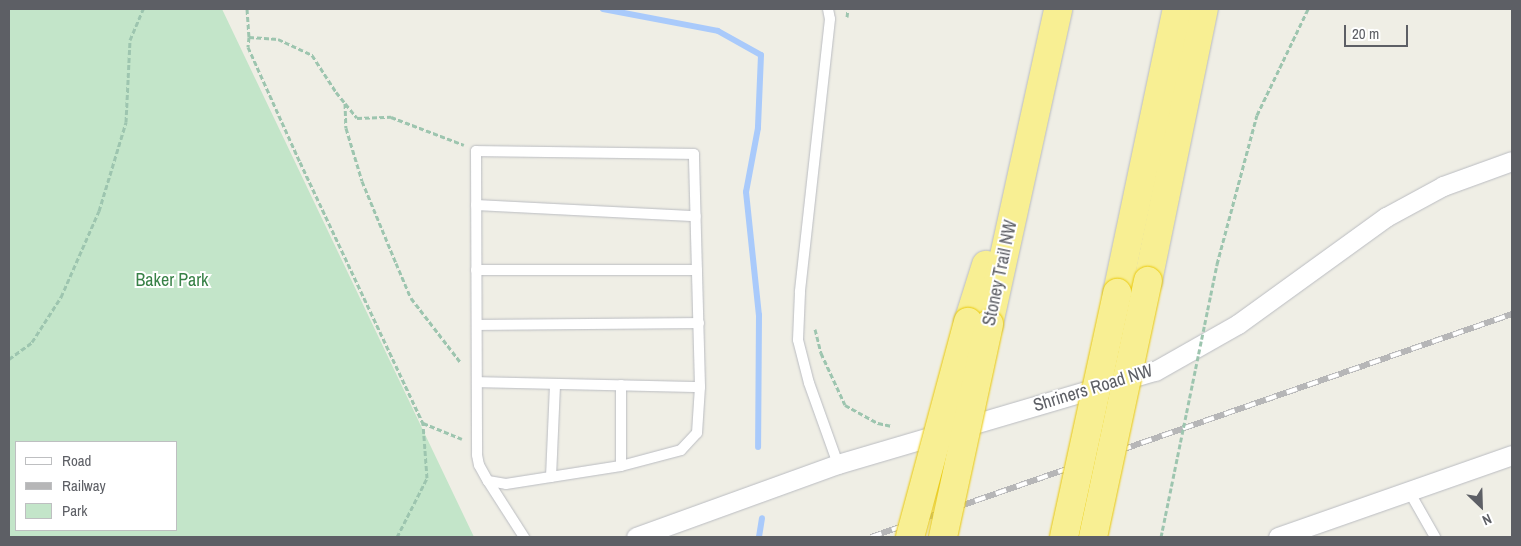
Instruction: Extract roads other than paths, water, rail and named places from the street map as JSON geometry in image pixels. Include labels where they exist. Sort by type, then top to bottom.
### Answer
[{"type":"highway","name":"Stoney Trail NW","points":[[943,537],[979,323],[1058,9]]},
{"type":"highway","points":[[1064,537],[1177,9]]},
{"type":"highway","points":[[1093,537],[1204,9]]},
{"type":"highway","points":[[910,537],[979,323]]},
{"type":"street","name":"Shriners Road NW","points":[[636,537],[838,464],[1155,371],[1238,324],[1386,217],[1443,186],[1512,161]]},
{"type":"street","points":[[1278,537],[1410,493],[1512,455]]},
{"type":"lane","points":[[828,9],[830,19],[800,292],[798,340],[809,383],[838,464]]},
{"type":"lane","points":[[488,481],[506,484],[620,466],[681,450],[697,433],[700,387],[694,154],[476,151],[476,444],[479,465],[488,481],[524,537]]},
{"type":"lane","points":[[476,205],[696,216]]},
{"type":"lane","points":[[476,270],[697,270]]},
{"type":"lane","points":[[477,325],[699,323]]},
{"type":"lane","points":[[477,382],[700,387]]},
{"type":"lane","points":[[551,478],[555,385]]},
{"type":"lane","points":[[620,466],[621,385]]},
{"type":"lane","points":[[1410,493],[1435,537]]},
{"type":"waterway","points":[[603,9],[718,31],[761,55],[758,128],[746,192],[759,315],[758,447]]},
{"type":"waterway","points":[[759,537],[762,518]]},
{"type":"railway","points":[[871,537],[1512,314]]},
{"type":"park label","name":"Baker Park","points":[[172,280]]}]
